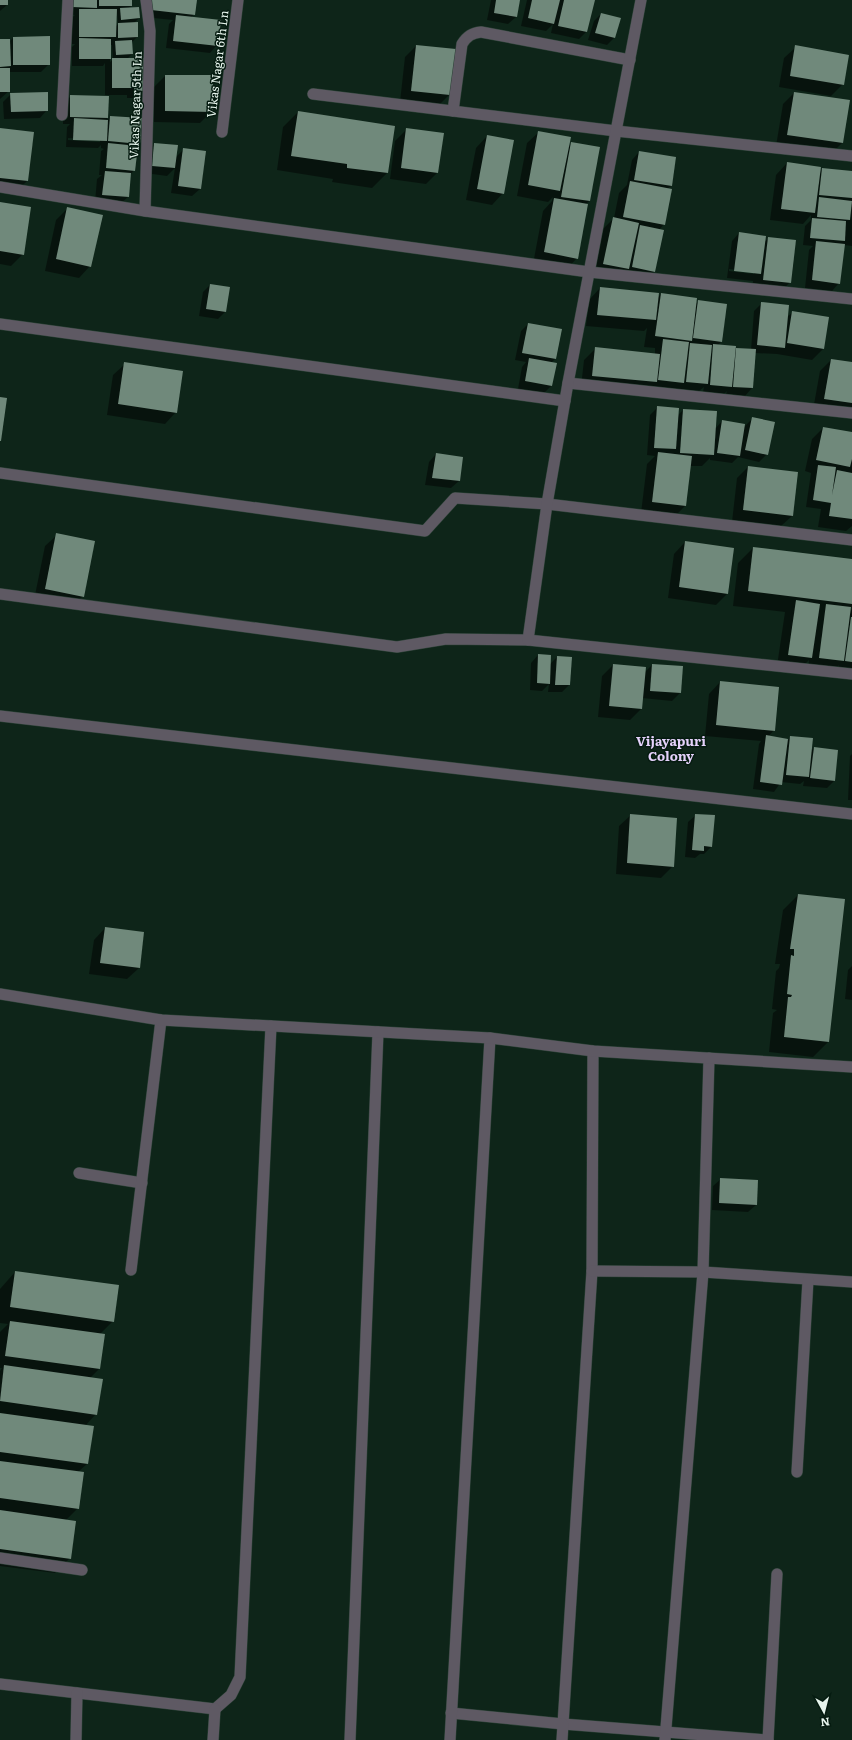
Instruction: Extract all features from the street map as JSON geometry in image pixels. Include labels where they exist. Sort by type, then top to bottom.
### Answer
[{"type":"street","points":[[62,115],[68,0]]},
{"type":"street","name":"Vikas Nagar 5th Ln","points":[[145,211],[150,31],[146,0]]},
{"type":"street","name":"Vikas Nagar 6th Ln","points":[[222,132],[238,0]]},
{"type":"street","points":[[528,640],[547,504],[568,383],[641,0]]},
{"type":"street","points":[[453,111],[462,44],[466,37],[473,33],[481,32],[630,60]]},
{"type":"street","points":[[314,94],[616,131],[852,156]]},
{"type":"street","points":[[0,187],[145,211],[589,272],[852,299]]},
{"type":"street","points":[[0,324],[565,401]]},
{"type":"street","points":[[568,383],[852,413]]},
{"type":"street","points":[[0,472],[425,532],[455,498],[547,504],[852,540]]},
{"type":"street","points":[[0,594],[397,647],[446,639],[528,640],[852,674]]},
{"type":"street","points":[[0,716],[852,814]]},
{"type":"street","points":[[0,994],[161,1020],[490,1038],[593,1051],[852,1067]]},
{"type":"street","points":[[131,1270],[161,1020]]},
{"type":"street","points":[[213,1740],[215,1709],[231,1695],[240,1677],[270,1026]]},
{"type":"street","points":[[350,1740],[378,1032]]},
{"type":"street","points":[[450,1740],[490,1038]]},
{"type":"street","points":[[562,1740],[592,1271],[593,1051]]},
{"type":"street","points":[[665,1736],[703,1272],[709,1058]]},
{"type":"street","points":[[80,1173],[142,1183]]},
{"type":"street","points":[[592,1271],[703,1272],[852,1282]]},
{"type":"street","points":[[797,1472],[808,1280]]},
{"type":"street","points":[[0,1558],[82,1570]]},
{"type":"street","points":[[451,1713],[665,1736],[768,1740],[778,1574]]},
{"type":"street","points":[[0,1684],[215,1709]]},
{"type":"street","points":[[76,1740],[77,1693]]},
{"type":"building","points":[[0,0],[8,0],[8,5],[0,5]]},
{"type":"building","points":[[73,0],[97,0],[97,8],[72,7]]},
{"type":"building","points":[[99,0],[132,0],[132,6],[99,6]]},
{"type":"building","points":[[152,0],[197,0],[195,15],[151,10]]},
{"type":"building","points":[[496,0],[520,0],[517,17],[494,13]]},
{"type":"building","points":[[532,0],[560,0],[554,24],[528,18]]},
{"type":"building","points":[[564,0],[595,0],[587,32],[558,26]]},
{"type":"building","points":[[139,7],[140,18],[121,20],[120,8]]},
{"type":"building","points":[[79,9],[117,9],[116,37],[79,37]]},
{"type":"building","points":[[601,13],[621,18],[615,38],[595,33]]},
{"type":"building","points":[[176,15],[221,20],[218,46],[173,41]]},
{"type":"building","points":[[138,22],[138,37],[118,38],[118,23]]},
{"type":"building","points":[[50,36],[50,65],[13,65],[13,37]]},
{"type":"building","points":[[79,38],[111,39],[111,59],[79,59]]},
{"type":"building","points":[[0,39],[10,39],[11,66],[0,67]]},
{"type":"building","points":[[132,40],[133,54],[116,55],[115,41]]},
{"type":"building","points":[[416,45],[456,49],[450,95],[411,91]]},
{"type":"building","points":[[795,45],[849,55],[844,85],[790,76]]},
{"type":"building","points":[[112,58],[144,58],[144,91],[134,90],[134,88],[112,88]]},
{"type":"building","points":[[0,68],[10,68],[10,92],[0,92]]},
{"type":"building","points":[[165,75],[213,75],[213,112],[165,111]]},
{"type":"building","points":[[48,92],[48,111],[11,112],[10,93]]},
{"type":"building","points":[[794,92],[850,100],[843,143],[787,135]]},
{"type":"building","points":[[70,95],[109,96],[108,118],[70,117]]},
{"type":"building","points":[[298,111],[395,126],[388,173],[347,168],[347,164],[291,156]]},
{"type":"building","points":[[110,116],[142,118],[140,144],[108,141]]},
{"type":"building","points":[[74,118],[108,120],[107,141],[73,140]]},
{"type":"building","points":[[0,128],[34,132],[28,181],[0,178]]},
{"type":"building","points":[[406,128],[444,133],[438,173],[401,168]]},
{"type":"building","points":[[538,131],[571,137],[560,191],[528,185]]},
{"type":"building","points":[[487,135],[514,140],[504,194],[477,189]]},
{"type":"building","points":[[571,142],[600,147],[590,201],[561,197]]},
{"type":"building","points":[[108,143],[138,146],[135,171],[106,168]]},
{"type":"building","points":[[154,143],[178,145],[175,168],[152,166]]},
{"type":"building","points":[[183,148],[206,151],[201,189],[178,186]]},
{"type":"building","points":[[639,151],[676,157],[672,186],[634,180]]},
{"type":"building","points":[[787,162],[821,167],[815,213],[781,209]]},
{"type":"building","points":[[822,168],[852,171],[852,198],[819,195]]},
{"type":"building","points":[[105,171],[131,173],[129,197],[102,195]]},
{"type":"building","points":[[630,181],[672,189],[665,225],[623,217]]},
{"type":"building","points":[[819,197],[852,201],[850,220],[817,217]]},
{"type":"building","points":[[554,198],[588,204],[578,259],[544,252]]},
{"type":"building","points":[[0,202],[31,207],[24,255],[0,251]]},
{"type":"building","points":[[67,207],[103,215],[91,267],[56,259]]},
{"type":"building","points":[[613,217],[639,223],[629,269],[603,264]]},
{"type":"building","points":[[812,218],[846,221],[845,241],[810,238]]},
{"type":"building","points":[[640,225],[664,230],[655,272],[632,267]]},
{"type":"building","points":[[739,232],[766,236],[761,274],[734,271]]},
{"type":"building","points":[[768,237],[796,240],[791,283],[763,280]]},
{"type":"building","points":[[816,241],[845,244],[840,284],[812,280]]},
{"type":"building","points":[[210,284],[230,287],[226,312],[206,309]]},
{"type":"building","points":[[600,287],[659,293],[656,320],[597,315]]},
{"type":"building","points":[[661,293],[697,298],[692,341],[655,336]]},
{"type":"building","points":[[698,300],[727,304],[722,342],[693,338]]},
{"type":"building","points":[[761,302],[789,305],[785,348],[757,345]]},
{"type":"building","points":[[792,311],[829,317],[824,349],[787,343]]},
{"type":"building","points":[[528,323],[562,329],[556,359],[522,353]]},
{"type":"building","points":[[663,339],[689,342],[684,383],[658,380]]},
{"type":"building","points":[[690,343],[712,345],[708,384],[686,382]]},
{"type":"building","points":[[713,344],[736,346],[732,387],[710,385]]},
{"type":"building","points":[[595,347],[660,354],[657,382],[592,376]]},
{"type":"building","points":[[736,348],[756,349],[753,388],[733,387]]},
{"type":"building","points":[[529,358],[557,363],[552,386],[525,381]]},
{"type":"building","points":[[831,359],[852,362],[852,403],[824,399]]},
{"type":"building","points":[[124,362],[183,371],[177,413],[118,404]]},
{"type":"building","points":[[0,397],[7,398],[1,441],[0,441]]},
{"type":"building","points":[[657,406],[679,408],[676,449],[654,448]]},
{"type":"building","points":[[683,409],[717,411],[714,455],[680,453]]},
{"type":"building","points":[[752,417],[775,422],[768,455],[745,450]]},
{"type":"building","points":[[722,420],[745,424],[740,456],[717,453]]},
{"type":"building","points":[[823,427],[852,432],[852,459],[850,467],[816,460]]},
{"type":"building","points":[[658,452],[692,456],[686,506],[652,502]]},
{"type":"building","points":[[436,453],[463,457],[460,481],[432,478]]},
{"type":"building","points":[[818,465],[836,467],[832,495],[837,470],[852,473],[852,519],[829,516],[831,503],[813,500]]},
{"type":"building","points":[[748,466],[798,472],[793,516],[743,510]]},
{"type":"building","points":[[56,533],[95,541],[84,597],[45,589]]},
{"type":"building","points":[[685,541],[734,548],[728,594],[679,587]]},
{"type":"building","points":[[753,547],[852,559],[852,604],[748,591]]},
{"type":"building","points":[[796,600],[820,604],[812,658],[788,655]]},
{"type":"building","points":[[826,604],[851,607],[844,661],[819,658]]},
{"type":"building","points":[[852,617],[852,662],[845,661]]},
{"type":"building","points":[[538,654],[551,655],[550,684],[537,683]]},
{"type":"building","points":[[557,656],[572,657],[570,685],[555,685]]},
{"type":"building","points":[[613,664],[646,667],[642,709],[609,706]]},
{"type":"building","points":[[652,664],[683,666],[681,693],[650,691]]},
{"type":"building","points":[[720,681],[779,687],[775,731],[716,725]]},
{"type":"building","points":[[766,735],[788,739],[782,785],[760,782]]},
{"type":"building","points":[[790,736],[813,738],[809,777],[786,775]]},
{"type":"building","points":[[814,747],[838,750],[835,781],[810,778]]},
{"type":"building","points":[[630,814],[677,818],[674,867],[627,863]]},
{"type":"building","points":[[695,814],[715,815],[712,847],[704,846],[704,851],[692,850]]},
{"type":"building","points":[[798,894],[845,899],[829,1042],[784,1037],[788,997],[791,997],[792,995],[787,994],[791,955],[794,956],[794,949],[790,949]]},
{"type":"building","points":[[105,927],[144,932],[140,968],[100,963]]},
{"type":"building","points":[[720,1178],[758,1180],[757,1205],[719,1203]]},
{"type":"building","points":[[15,1271],[119,1285],[114,1322],[10,1307]]},
{"type":"building","points":[[10,1321],[105,1334],[100,1369],[5,1356]]},
{"type":"building","points":[[4,1365],[103,1379],[97,1415],[0,1401]]},
{"type":"building","points":[[0,1413],[94,1426],[88,1464],[0,1452]]},
{"type":"building","points":[[0,1461],[84,1472],[79,1509],[0,1498]]},
{"type":"building","points":[[0,1510],[76,1521],[71,1559],[0,1549]]},
{"type":"district","name":"Vijayapuri Colony","points":[[671,748]]}]
